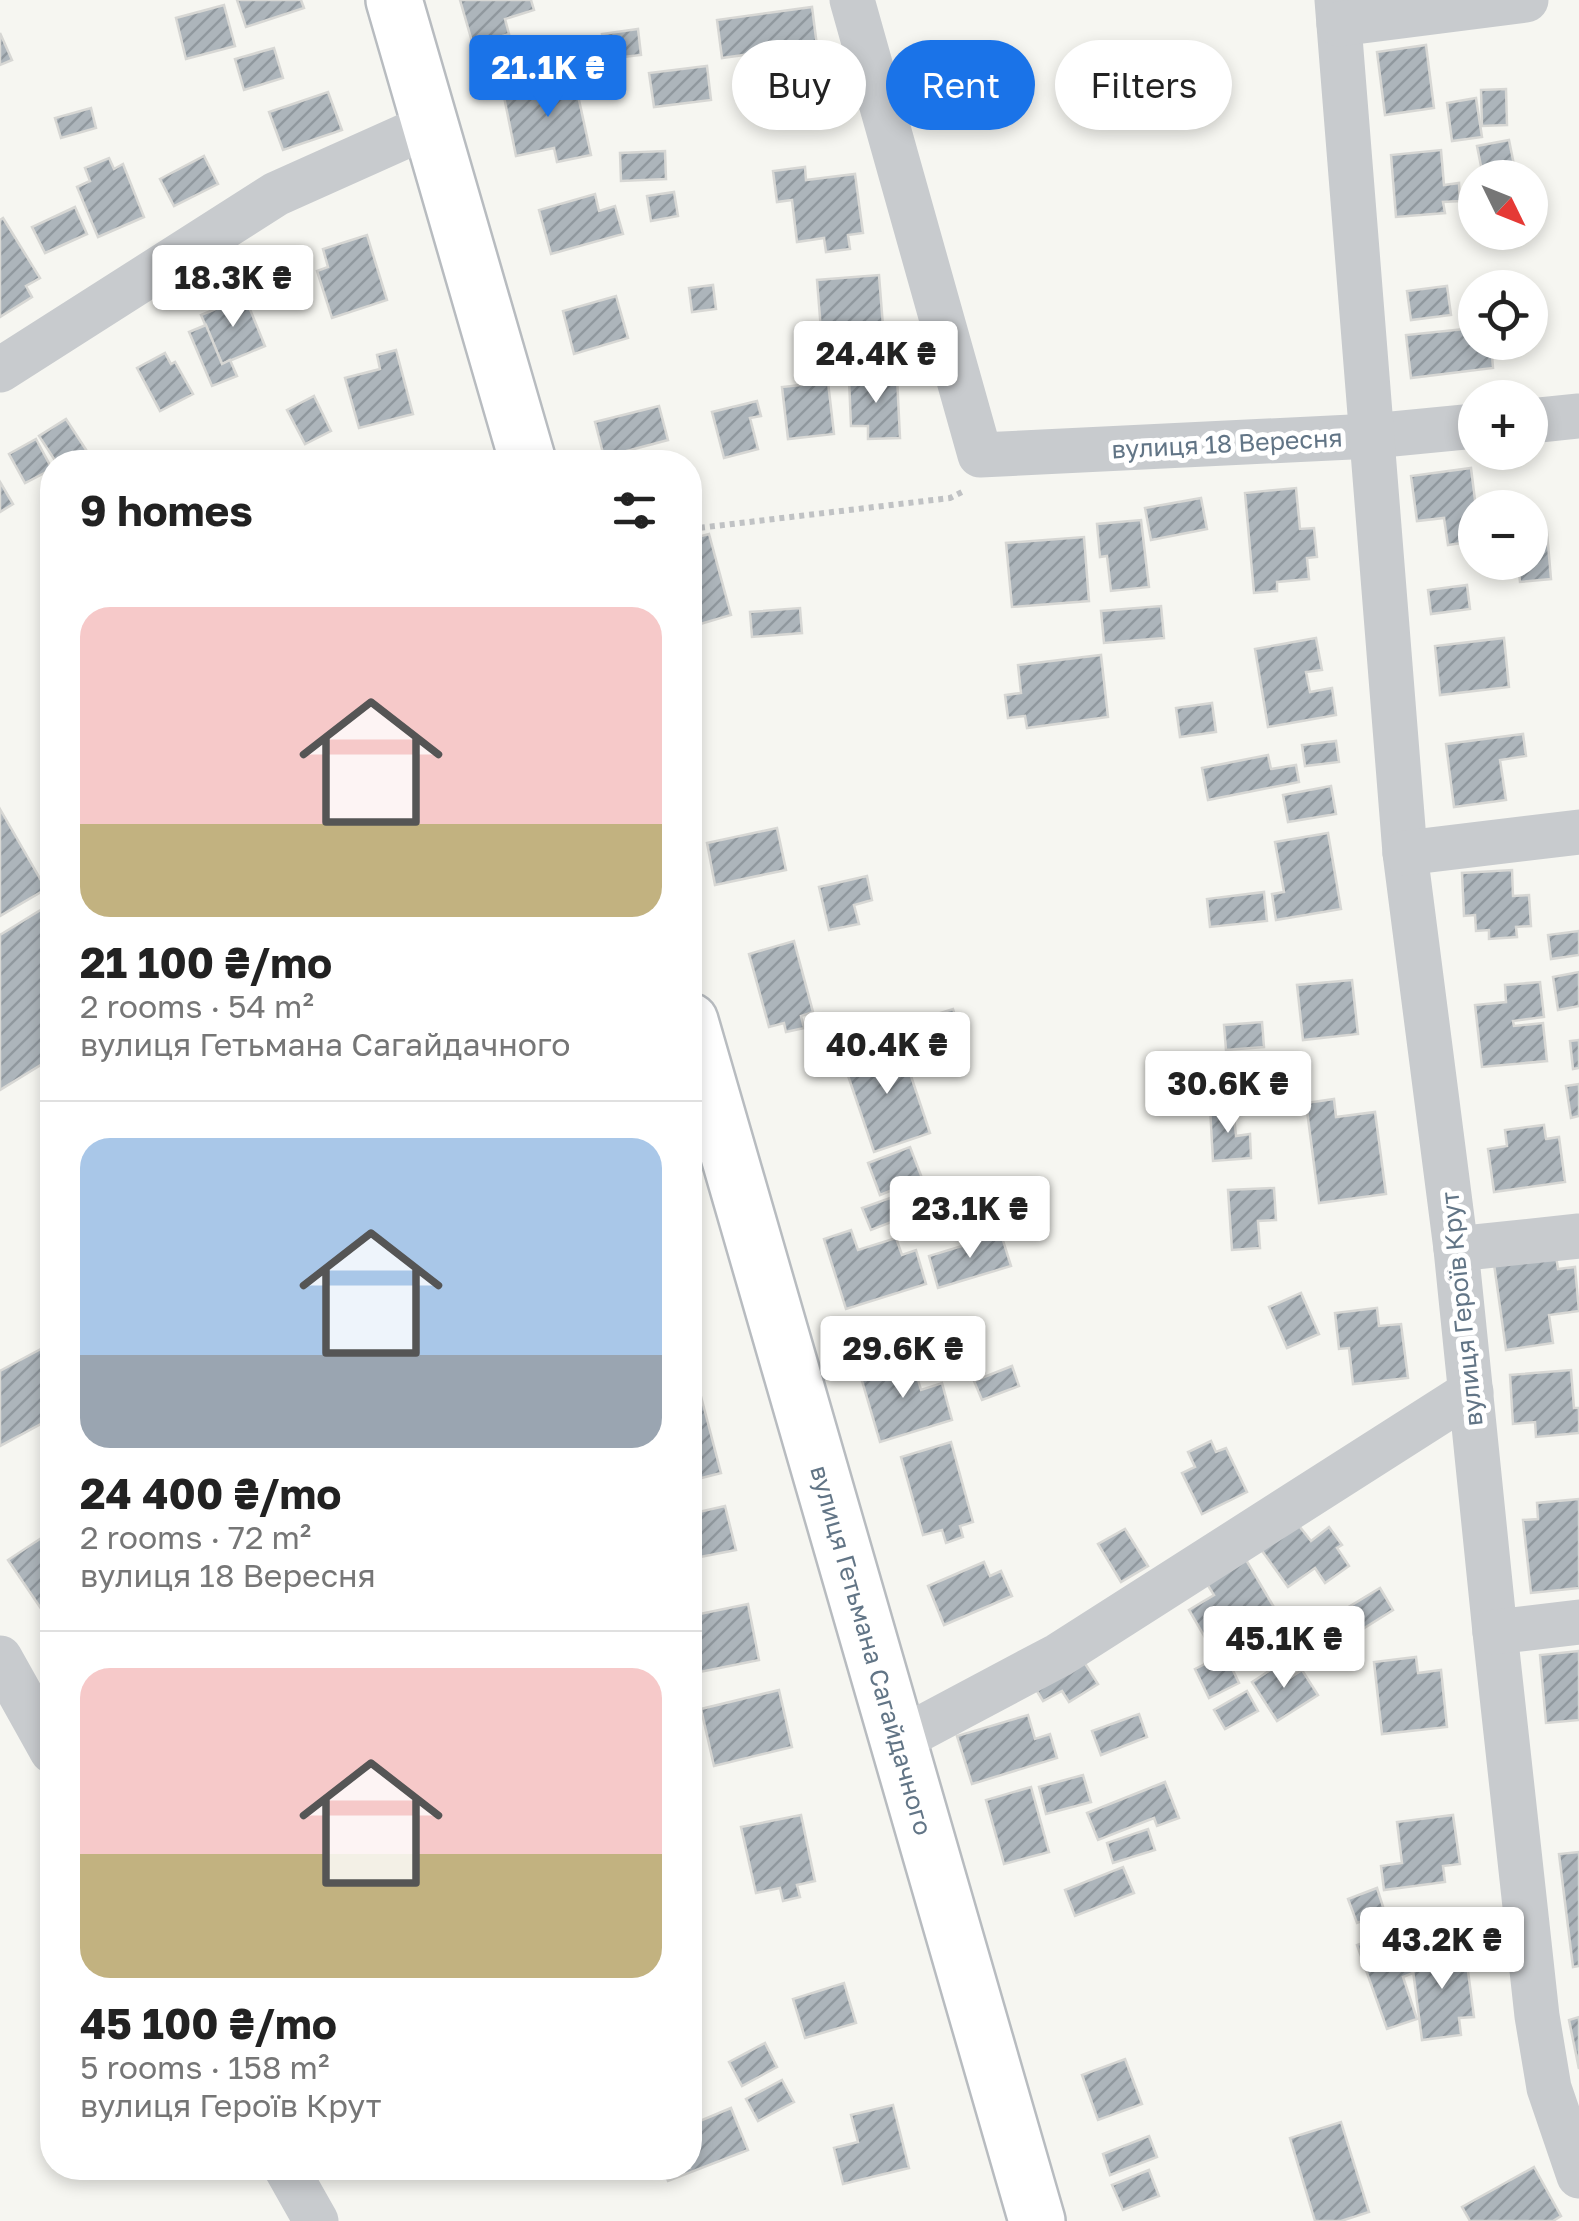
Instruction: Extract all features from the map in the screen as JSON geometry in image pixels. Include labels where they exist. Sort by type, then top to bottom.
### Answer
[{"type":"main road","points":[[394,0],[525,450]]},
{"type":"main road","name":"вулиця Гетьмана Сагайдачного","points":[[702,1062],[1037,2221]]},
{"type":"street","points":[[852,0],[980,455]]},
{"type":"street","points":[[1338,12],[1526,0]]},
{"type":"street","name":"вулиця Героїв Крут","points":[[1338,12],[1405,853],[1456,1250],[1537,2016],[1549,2088],[1579,2176]]},
{"type":"street","points":[[0,370],[276,194],[430,125]]},
{"type":"street","points":[[1548,419],[1579,416]]},
{"type":"street","name":"вулиця 18 Вересня","points":[[980,455],[1372,436],[1458,428]]},
{"type":"street","points":[[1405,853],[1579,832]]},
{"type":"street","points":[[1456,1250],[1579,1236]]},
{"type":"street","points":[[899,1740],[1059,1655],[1470,1392]]},
{"type":"street","points":[[1495,1632],[1579,1622]]},
{"type":"street","points":[[0,1658],[40,1730]]},
{"type":"street","points":[[293,2180],[316,2221]]},
{"type":"path","points":[[702,529],[950,498],[972,482],[980,455]]},
{"type":"building","points":[[237,0],[301,0],[304,8],[246,27]]},
{"type":"building","points":[[460,0],[531,0],[534,10],[505,19],[509,34],[473,45]]},
{"type":"building","points":[[224,5],[235,46],[186,59],[176,18]]},
{"type":"building","points":[[812,7],[816,40],[732,40],[732,57],[722,58],[717,20]]},
{"type":"building","points":[[638,29],[641,55],[605,59],[602,34]]},
{"type":"building","points":[[0,33],[12,60],[0,65]]},
{"type":"building","points":[[1426,45],[1434,108],[1385,115],[1377,52]]},
{"type":"building","points":[[274,48],[283,78],[244,90],[235,59]]},
{"type":"building","points":[[707,66],[711,100],[654,107],[649,73]]},
{"type":"building","points":[[574,77],[591,155],[557,162],[554,148],[516,156],[503,92]]},
{"type":"building","points":[[1506,89],[1507,125],[1482,126],[1481,90]]},
{"type":"building","points":[[328,92],[342,130],[283,150],[269,112]]},
{"type":"building","points":[[1476,98],[1482,137],[1452,141],[1447,103]]},
{"type":"building","points":[[91,108],[96,128],[61,138],[55,118]]},
{"type":"building","points":[[1509,140],[1513,160],[1480,160],[1477,146]]},
{"type":"building","points":[[1441,150],[1444,185],[1458,183],[1458,201],[1443,202],[1445,213],[1396,217],[1391,155]]},
{"type":"building","points":[[665,151],[666,179],[621,181],[620,153]]},
{"type":"building","points":[[204,156],[218,184],[174,206],[160,179]]},
{"type":"building","points":[[109,158],[114,169],[123,164],[144,217],[98,237],[77,187],[90,181],[85,168]]},
{"type":"building","points":[[805,167],[806,180],[855,174],[863,233],[848,235],[850,249],[826,252],[824,238],[797,242],[792,200],[777,202],[773,171]]},
{"type":"building","points":[[674,192],[678,216],[651,221],[647,196]]},
{"type":"building","points":[[595,194],[599,211],[615,206],[623,234],[551,254],[539,210]]},
{"type":"building","points":[[75,207],[87,234],[45,253],[32,227]]},
{"type":"building","points":[[3,218],[40,278],[26,286],[32,297],[0,317],[0,220]]},
{"type":"building","points":[[367,235],[387,300],[332,318],[317,271],[328,267],[323,249]]},
{"type":"building","points":[[879,275],[884,339],[822,343],[817,280]]},
{"type":"building","points":[[713,285],[716,309],[692,312],[689,288]]},
{"type":"building","points":[[1447,286],[1451,315],[1411,320],[1407,291]]},
{"type":"building","points":[[616,296],[628,338],[574,354],[563,311]]},
{"type":"building","points":[[245,297],[265,346],[222,364],[201,315]]},
{"type":"building","points":[[206,325],[222,364],[230,360],[237,376],[212,386],[189,332]]},
{"type":"building","points":[[1458,330],[1458,360],[1492,360],[1493,368],[1411,378],[1406,335]]},
{"type":"building","points":[[396,350],[413,414],[359,428],[345,378],[380,369],[377,355]]},
{"type":"building","points":[[165,353],[171,364],[175,362],[193,394],[160,411],[137,368]]},
{"type":"building","points":[[897,377],[900,438],[868,439],[868,426],[851,426],[849,379]]},
{"type":"building","points":[[828,382],[834,434],[788,439],[782,387]]},
{"type":"building","points":[[314,396],[331,431],[305,444],[287,410]]},
{"type":"building","points":[[757,401],[761,416],[750,418],[758,449],[724,458],[712,412]]},
{"type":"building","points":[[659,406],[668,440],[630,450],[602,450],[595,422]]},
{"type":"building","points":[[66,419],[86,450],[48,450],[39,436]]},
{"type":"building","points":[[36,439],[42,450],[40,475],[25,483],[9,454]]},
{"type":"building","points":[[1471,470],[1474,490],[1458,490],[1458,544],[1448,545],[1444,518],[1417,521],[1411,476]]},
{"type":"building","points":[[0,482],[13,504],[0,512]]},
{"type":"building","points":[[1296,488],[1300,529],[1314,528],[1317,557],[1307,558],[1309,579],[1277,582],[1277,591],[1254,593],[1245,493]]},
{"type":"building","points":[[1201,498],[1207,529],[1151,540],[1145,508]]},
{"type":"building","points":[[1141,520],[1149,587],[1111,591],[1107,556],[1100,557],[1097,524]]},
{"type":"building","points":[[709,534],[731,615],[702,623],[702,536]]},
{"type":"building","points":[[1084,537],[1089,601],[1012,607],[1006,543]]},
{"type":"building","points":[[1467,585],[1470,609],[1431,614],[1428,590]]},
{"type":"building","points":[[1161,606],[1164,638],[1104,643],[1101,611]]},
{"type":"building","points":[[800,608],[802,633],[752,637],[750,612]]},
{"type":"building","points":[[1316,638],[1322,670],[1306,672],[1310,692],[1332,688],[1336,715],[1268,727],[1255,649]]},
{"type":"building","points":[[1504,638],[1509,687],[1440,695],[1435,646]]},
{"type":"building","points":[[1101,655],[1108,717],[1027,728],[1025,716],[1008,718],[1005,695],[1021,693],[1018,665]]},
{"type":"building","points":[[1212,703],[1216,732],[1180,737],[1176,708]]},
{"type":"building","points":[[1523,734],[1526,756],[1500,760],[1506,800],[1454,807],[1446,744]]},
{"type":"building","points":[[1336,741],[1339,762],[1305,766],[1302,745]]},
{"type":"building","points":[[1268,755],[1271,769],[1296,765],[1299,782],[1208,800],[1202,768]]},
{"type":"building","points":[[1331,786],[1336,814],[1288,822],[1283,795]]},
{"type":"building","points":[[0,809],[40,879],[40,893],[0,916]]},
{"type":"building","points":[[777,828],[786,870],[715,885],[707,843]]},
{"type":"building","points":[[1328,833],[1341,909],[1276,920],[1272,894],[1284,892],[1275,842]]},
{"type":"building","points":[[1512,870],[1513,896],[1529,895],[1531,926],[1516,927],[1517,937],[1489,939],[1489,930],[1476,931],[1475,915],[1464,916],[1462,873]]},
{"type":"building","points":[[867,876],[872,900],[854,905],[859,924],[829,930],[819,887]]},
{"type":"building","points":[[1264,892],[1267,921],[1210,927],[1207,899]]},
{"type":"building","points":[[40,910],[40,1065],[0,1090],[0,935]]},
{"type":"building","points":[[1579,931],[1579,955],[1551,959],[1548,935]]},
{"type":"building","points":[[794,941],[813,1012],[801,1016],[804,1028],[786,1032],[784,1023],[769,1027],[749,954]]},
{"type":"building","points":[[1579,972],[1579,1006],[1558,1010],[1553,977]]},
{"type":"building","points":[[1352,980],[1358,1034],[1303,1040],[1297,985]]},
{"type":"building","points":[[1540,982],[1544,1017],[1513,1021],[1514,1026],[1543,1023],[1547,1061],[1482,1067],[1475,1005],[1506,1002],[1505,985]]},
{"type":"building","points":[[953,1009],[963,1041],[918,1056],[908,1023]]},
{"type":"building","points":[[1262,1022],[1264,1047],[1226,1050],[1224,1025]]},
{"type":"building","points":[[1579,1040],[1579,1068],[1573,1069],[1570,1041]]},
{"type":"building","points":[[900,1043],[930,1133],[874,1152],[843,1061]]},
{"type":"building","points":[[1579,1084],[1579,1116],[1571,1118],[1566,1086]]},
{"type":"building","points":[[1334,1099],[1336,1117],[1375,1112],[1386,1194],[1319,1203],[1306,1103]]},
{"type":"building","points":[[1233,1106],[1236,1136],[1250,1134],[1251,1158],[1213,1161],[1210,1107]]},
{"type":"building","points":[[1544,1125],[1546,1139],[1559,1137],[1565,1182],[1494,1192],[1488,1149],[1507,1146],[1505,1130]]},
{"type":"building","points":[[910,1147],[922,1178],[880,1195],[868,1163]]},
{"type":"building","points":[[1274,1188],[1276,1220],[1258,1221],[1260,1248],[1232,1250],[1228,1190]]},
{"type":"building","points":[[904,1193],[912,1214],[871,1230],[862,1208]]},
{"type":"building","points":[[851,1230],[858,1250],[896,1238],[902,1255],[916,1250],[926,1284],[846,1309],[824,1239]]},
{"type":"building","points":[[1001,1234],[1011,1266],[938,1288],[929,1256]]},
{"type":"building","points":[[1556,1256],[1558,1269],[1575,1267],[1579,1311],[1549,1315],[1553,1343],[1506,1350],[1494,1264]]},
{"type":"building","points":[[1301,1293],[1319,1334],[1287,1348],[1269,1307]]},
{"type":"building","points":[[1377,1308],[1379,1326],[1401,1324],[1408,1378],[1353,1384],[1349,1348],[1339,1349],[1335,1313]]},
{"type":"building","points":[[40,1349],[40,1424],[0,1446],[0,1371]]},
{"type":"building","points":[[912,1359],[921,1390],[942,1383],[952,1420],[880,1442],[860,1374]]},
{"type":"building","points":[[1012,1366],[1019,1386],[982,1400],[974,1381]]},
{"type":"building","points":[[1571,1370],[1574,1408],[1579,1408],[1579,1433],[1536,1437],[1535,1422],[1513,1424],[1510,1375]]},
{"type":"building","points":[[702,1400],[721,1473],[702,1478]]},
{"type":"building","points":[[1211,1441],[1216,1452],[1226,1448],[1247,1492],[1202,1514],[1182,1473],[1195,1467],[1188,1452]]},
{"type":"building","points":[[951,1442],[973,1522],[960,1526],[963,1537],[946,1543],[942,1530],[923,1535],[901,1457]]},
{"type":"building","points":[[1579,1499],[1579,1588],[1531,1593],[1523,1520],[1538,1519],[1537,1503]]},
{"type":"building","points":[[725,1506],[736,1550],[702,1557],[702,1511]]},
{"type":"building","points":[[1296,1522],[1311,1541],[1329,1527],[1342,1545],[1337,1548],[1349,1566],[1325,1583],[1315,1568],[1288,1587],[1260,1548]]},
{"type":"building","points":[[1125,1529],[1148,1566],[1121,1582],[1098,1544]]},
{"type":"building","points":[[40,1539],[40,1607],[8,1560]]},
{"type":"building","points":[[1242,1553],[1295,1643],[1269,1658],[1248,1623],[1210,1646],[1189,1610],[1214,1595],[1202,1576]]},
{"type":"building","points":[[984,1562],[990,1576],[1001,1571],[1012,1596],[944,1625],[928,1586]]},
{"type":"building","points":[[1380,1588],[1393,1610],[1361,1630],[1347,1608]]},
{"type":"building","points":[[748,1604],[759,1660],[702,1672],[702,1614]]},
{"type":"building","points":[[1579,1651],[1579,1720],[1546,1723],[1540,1655]]},
{"type":"building","points":[[1079,1654],[1098,1684],[1069,1702],[1062,1691],[1043,1701],[1032,1683]]},
{"type":"building","points":[[1225,1654],[1239,1683],[1209,1698],[1195,1669]]},
{"type":"building","points":[[1416,1657],[1418,1673],[1441,1670],[1447,1727],[1382,1734],[1374,1662]]},
{"type":"building","points":[[1281,1663],[1290,1678],[1302,1670],[1318,1695],[1277,1721],[1252,1682]]},
{"type":"building","points":[[779,1690],[792,1747],[714,1766],[702,1709]]},
{"type":"building","points":[[1247,1691],[1258,1711],[1225,1729],[1214,1710]]},
{"type":"building","points":[[1139,1714],[1147,1737],[1101,1755],[1092,1731]]},
{"type":"building","points":[[1028,1715],[1035,1739],[1050,1734],[1057,1758],[972,1784],[957,1736]]},
{"type":"building","points":[[1083,1775],[1091,1802],[1046,1814],[1039,1787]]},
{"type":"building","points":[[1165,1782],[1179,1818],[1157,1826],[1154,1818],[1098,1840],[1087,1813]]},
{"type":"building","points":[[1031,1787],[1049,1852],[1004,1864],[986,1800]]},
{"type":"building","points":[[801,1815],[815,1881],[797,1885],[800,1897],[783,1901],[780,1888],[756,1893],[741,1827]]},
{"type":"building","points":[[1453,1815],[1460,1864],[1443,1866],[1445,1882],[1384,1890],[1381,1866],[1402,1863],[1397,1822]]},
{"type":"building","points":[[1148,1829],[1155,1850],[1113,1863],[1107,1843]]},
{"type":"building","points":[[1579,1852],[1579,1966],[1573,1967],[1559,1854]]},
{"type":"building","points":[[1123,1867],[1134,1893],[1075,1916],[1065,1890]]},
{"type":"building","points":[[1377,1888],[1385,1913],[1357,1923],[1348,1899]]},
{"type":"building","points":[[1398,1931],[1413,1973],[1403,1977],[1417,2019],[1387,2029],[1357,1945]]},
{"type":"building","points":[[1465,1948],[1474,2017],[1459,2018],[1461,2035],[1422,2040],[1411,1955]]},
{"type":"building","points":[[844,1983],[856,2023],[805,2038],[793,1999]]},
{"type":"building","points":[[1579,2017],[1579,2069],[1569,2020]]},
{"type":"building","points":[[765,2043],[777,2067],[742,2086],[729,2062]]},
{"type":"building","points":[[1125,2059],[1142,2104],[1098,2120],[1082,2075]]},
{"type":"building","points":[[782,2080],[794,2102],[758,2121],[746,2099]]},
{"type":"building","points":[[893,2105],[909,2168],[843,2184],[834,2148],[858,2142],[851,2115]]},
{"type":"building","points":[[731,2108],[748,2150],[702,2168],[702,2120]]},
{"type":"building","points":[[1341,2122],[1369,2212],[1341,2221],[1315,2221],[1290,2138]]},
{"type":"building","points":[[1149,2136],[1157,2157],[1110,2175],[1103,2154]]},
{"type":"building","points":[[1534,2167],[1561,2216],[1553,2221],[1470,2221],[1462,2207]]},
{"type":"building","points":[[1149,2170],[1159,2196],[1123,2210],[1112,2185]]}]
